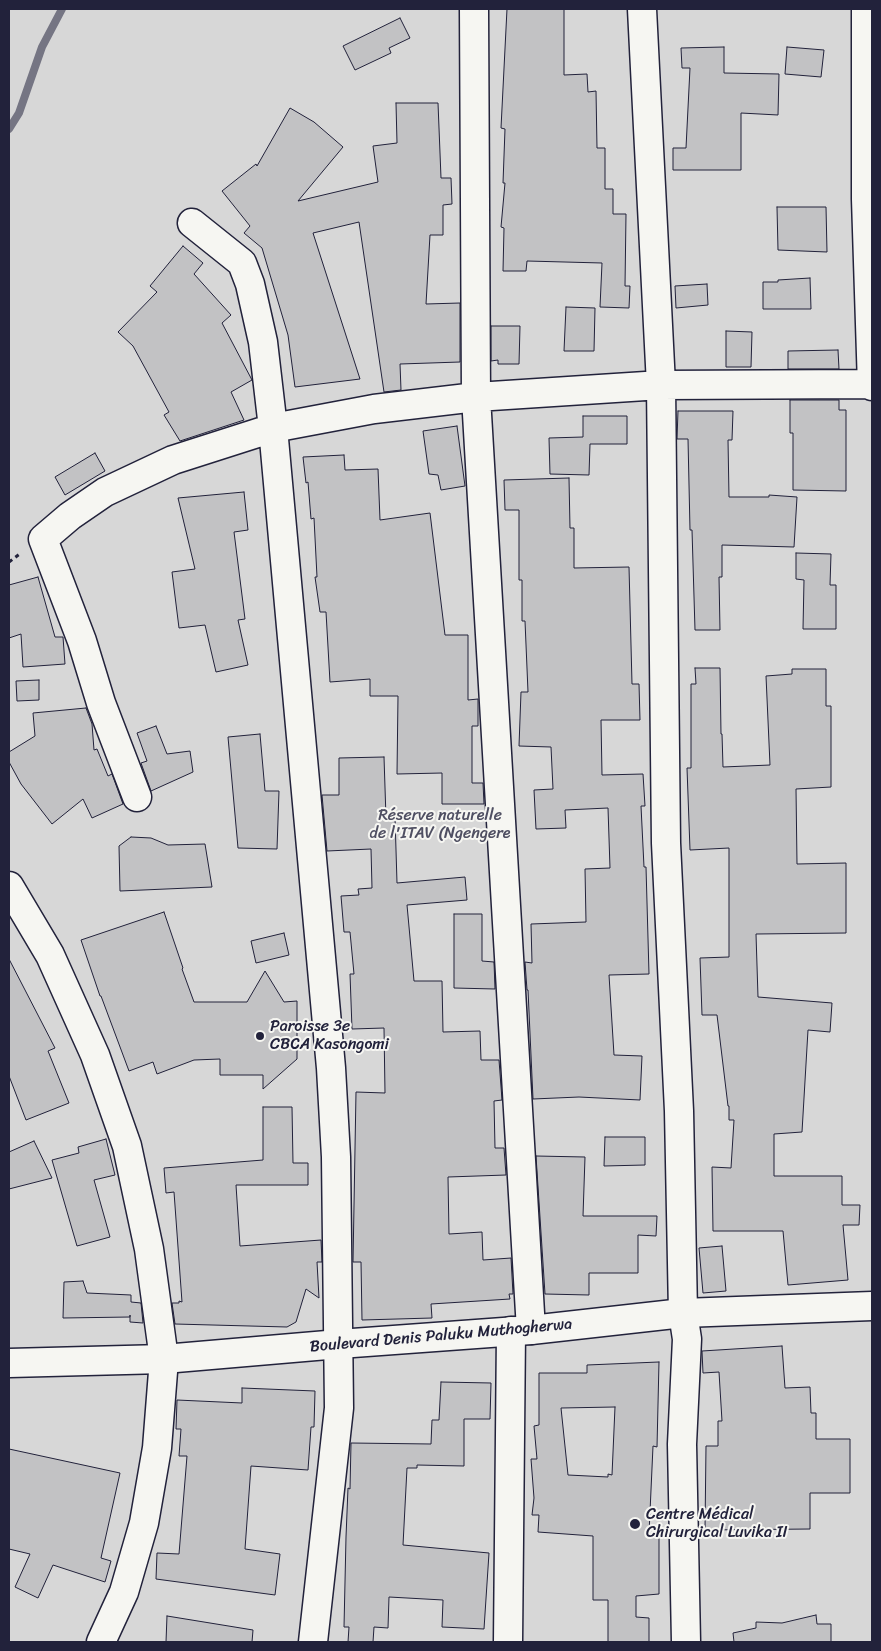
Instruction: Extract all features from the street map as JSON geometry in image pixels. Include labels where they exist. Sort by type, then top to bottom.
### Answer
[{"type":"street","points":[[474,9],[476,397],[521,1331],[508,1642]]},
{"type":"street","points":[[642,9],[661,385],[666,843],[679,1111],[683,1313],[687,1339],[682,1444],[686,1642]]},
{"type":"street","points":[[137,797],[101,702],[82,641],[42,539],[70,516],[105,492],[172,460],[273,428],[374,408],[476,397],[661,385],[872,385],[866,199],[866,9]]},
{"type":"street","points":[[192,223],[242,263],[250,284],[263,342],[273,428],[331,1068],[336,1157],[339,1408],[313,1642]]},
{"type":"street","points":[[9,886],[50,955],[95,1055],[126,1146],[149,1249],[164,1359],[157,1448],[144,1523],[124,1592],[102,1641]]},
{"type":"street","name":"Boulevard Denis Paluku Muthogherwa","points":[[9,1363],[164,1359],[521,1331],[683,1313],[872,1306]]},
{"type":"green space","name":"Réserve naturelle de l'ITAV (Ngengere","points":[[9,9],[872,9],[872,1642],[9,1642]]},
{"type":"building","points":[[507,9],[564,9],[564,75],[587,74],[588,92],[596,91],[597,148],[605,148],[605,189],[613,189],[613,214],[626,214],[625,286],[630,286],[629,308],[600,307],[602,263],[527,261],[526,271],[503,271],[504,228],[501,227],[505,183],[503,183],[505,129],[501,128]]},
{"type":"building","points":[[400,18],[410,38],[389,48],[391,53],[355,70],[343,46]]},
{"type":"building","points":[[724,47],[724,73],[779,74],[778,115],[741,113],[741,170],[673,170],[673,148],[686,148],[690,68],[682,68],[681,48]]},
{"type":"building","points":[[787,47],[824,50],[821,77],[785,74]]},
{"type":"building","points":[[396,103],[438,103],[441,178],[451,178],[452,204],[443,205],[443,235],[430,235],[426,304],[460,303],[460,362],[400,364],[401,390],[384,392],[359,222],[313,233],[360,379],[295,387],[288,335],[262,248],[244,233],[250,226],[222,191],[256,164],[257,166],[290,108],[314,122],[343,147],[298,201],[378,182],[373,146],[397,143]]},
{"type":"building","points":[[777,207],[826,207],[827,252],[778,250]]},
{"type":"building","points":[[183,246],[203,263],[194,274],[231,315],[222,323],[252,380],[231,392],[244,420],[180,441],[164,415],[169,412],[133,346],[118,332],[157,292],[150,286]]},
{"type":"building","points":[[810,278],[811,309],[763,309],[763,282]]},
{"type":"building","points":[[707,284],[708,305],[676,308],[675,286]]},
{"type":"building","points":[[566,307],[595,308],[594,351],[564,351]]},
{"type":"building","points":[[491,326],[520,326],[519,364],[498,364],[498,360],[491,361]]},
{"type":"building","points":[[726,331],[752,332],[751,367],[726,367]]},
{"type":"building","points":[[838,350],[839,369],[788,369],[788,351]]},
{"type":"building","points":[[790,400],[839,400],[839,410],[846,410],[846,491],[793,490],[793,433],[790,433]]},
{"type":"building","points":[[678,411],[733,411],[732,440],[728,440],[729,497],[769,497],[769,495],[797,497],[794,547],[722,545],[722,577],[719,577],[720,630],[695,630],[688,439],[677,439]]},
{"type":"building","points":[[583,416],[627,416],[627,444],[590,444],[589,475],[550,474],[549,438],[583,437]]},
{"type":"building","points":[[457,426],[465,486],[441,490],[438,475],[429,474],[423,431]]},
{"type":"building","points":[[95,453],[105,471],[65,495],[55,477]]},
{"type":"building","points":[[344,455],[345,470],[378,469],[380,520],[430,513],[445,635],[468,635],[468,700],[478,699],[478,726],[472,726],[472,783],[483,783],[484,804],[442,804],[442,773],[397,774],[398,696],[370,696],[370,679],[330,682],[326,612],[320,612],[315,577],[317,577],[314,518],[311,519],[308,482],[306,483],[303,457]]},
{"type":"building","points":[[569,478],[570,528],[574,528],[574,568],[629,567],[632,684],[639,684],[640,720],[601,720],[602,775],[643,774],[645,806],[641,806],[644,867],[646,867],[649,974],[609,975],[614,1055],[642,1056],[640,1100],[579,1097],[533,1099],[525,962],[532,963],[531,924],[586,922],[585,869],[610,868],[608,808],[565,810],[566,828],[536,829],[534,790],[553,789],[551,747],[519,746],[521,692],[528,692],[525,621],[522,621],[522,580],[519,580],[519,510],[505,510],[504,480]]},
{"type":"building","points":[[244,492],[248,530],[234,532],[245,619],[238,620],[248,665],[216,672],[205,625],[179,628],[172,572],[195,569],[178,498]]},
{"type":"building","points":[[796,553],[831,554],[830,585],[836,585],[836,629],[803,629],[804,580],[796,579]]},
{"type":"building","points":[[38,577],[55,637],[63,637],[65,664],[23,667],[21,634],[9,638],[9,585]]},
{"type":"building","points":[[695,668],[720,668],[723,767],[770,765],[766,676],[792,674],[792,669],[826,669],[826,706],[831,706],[831,787],[796,789],[797,864],[846,863],[846,933],[756,934],[758,997],[832,1003],[830,1032],[808,1030],[802,1132],[774,1134],[774,1176],[842,1176],[842,1205],[860,1205],[859,1225],[843,1225],[848,1280],[788,1285],[783,1231],[713,1231],[712,1167],[731,1168],[734,1120],[729,1120],[729,1106],[717,1015],[702,1015],[700,958],[729,957],[729,848],[690,850],[687,768],[691,768],[691,684],[696,684]]},
{"type":"building","points":[[39,680],[39,700],[17,701],[16,681]]},
{"type":"building","points":[[86,708],[92,724],[94,750],[97,749],[108,776],[112,774],[123,804],[92,818],[83,799],[52,824],[21,784],[9,762],[9,752],[35,736],[33,713]]},
{"type":"building","points":[[156,726],[167,754],[190,751],[193,772],[151,791],[141,763],[147,761],[137,733]]},
{"type":"building","points":[[260,734],[265,791],[279,791],[277,849],[238,848],[228,737]]},
{"type":"building","points":[[384,757],[386,818],[395,817],[397,883],[465,877],[467,900],[407,905],[414,981],[442,981],[443,1032],[480,1031],[481,1060],[499,1060],[502,1100],[494,1101],[495,1148],[504,1148],[506,1175],[448,1177],[449,1234],[482,1232],[483,1260],[511,1258],[513,1294],[509,1294],[510,1299],[431,1304],[432,1318],[362,1320],[361,1262],[353,1262],[356,1092],[385,1093],[384,1028],[352,1029],[350,974],[354,974],[350,932],[344,932],[341,896],[359,895],[358,889],[372,888],[371,849],[327,851],[322,795],[339,795],[339,758]]},
{"type":"building","points":[[131,837],[151,838],[168,845],[205,844],[212,887],[120,891],[119,846]]},
{"type":"building","points":[[164,912],[194,1002],[247,1002],[265,971],[284,1002],[297,1001],[297,1059],[263,1089],[263,1075],[220,1075],[220,1059],[194,1060],[157,1074],[153,1062],[129,1071],[81,940]]},
{"type":"building","points":[[454,914],[482,914],[482,961],[494,962],[495,989],[454,988]]},
{"type":"building","points":[[284,933],[289,955],[256,963],[251,941]]},
{"type":"building","points":[[9,959],[55,1048],[48,1051],[69,1103],[26,1120],[9,1076]]},
{"type":"building","points":[[263,1107],[292,1107],[293,1163],[308,1163],[308,1185],[236,1185],[240,1246],[321,1240],[322,1262],[317,1262],[319,1298],[306,1289],[296,1322],[287,1327],[175,1324],[172,1303],[182,1302],[174,1192],[166,1193],[164,1168],[263,1160]]},
{"type":"building","points":[[605,1137],[645,1137],[645,1165],[604,1166]]},
{"type":"building","points":[[106,1139],[115,1175],[94,1180],[110,1237],[77,1246],[52,1160],[79,1153],[78,1147]]},
{"type":"building","points":[[34,1141],[52,1178],[9,1189],[9,1152]]},
{"type":"building","points":[[536,1156],[585,1157],[583,1216],[657,1216],[656,1236],[638,1235],[638,1273],[589,1273],[589,1295],[545,1294]]},
{"type":"building","points":[[722,1246],[726,1291],[703,1293],[699,1248]]},
{"type":"building","points":[[83,1281],[87,1293],[131,1295],[131,1302],[141,1303],[143,1323],[130,1322],[130,1317],[63,1318],[64,1282]]},
{"type":"building","points":[[782,1346],[785,1388],[810,1387],[811,1413],[816,1413],[816,1439],[850,1439],[850,1493],[810,1493],[810,1529],[705,1530],[706,1446],[718,1446],[718,1421],[722,1421],[719,1372],[703,1373],[702,1351]]},
{"type":"building","points":[[659,1362],[657,1447],[653,1446],[649,1534],[659,1534],[659,1594],[636,1596],[636,1617],[649,1618],[649,1642],[608,1642],[608,1600],[593,1600],[593,1536],[538,1532],[539,1515],[532,1515],[534,1498],[531,1459],[537,1459],[534,1426],[539,1425],[539,1373],[587,1373],[587,1365]],"holes":[[[615,1407],[612,1475],[608,1474],[608,1477],[568,1475],[561,1408]]]},
{"type":"building","points":[[441,1382],[491,1383],[490,1419],[464,1419],[464,1466],[417,1465],[417,1468],[407,1468],[403,1545],[489,1553],[484,1629],[442,1627],[443,1600],[389,1597],[388,1628],[374,1627],[373,1642],[348,1642],[349,1627],[344,1627],[351,1443],[431,1444],[432,1420],[439,1420]]},
{"type":"building","points":[[242,1388],[315,1391],[314,1427],[311,1427],[308,1470],[251,1466],[245,1549],[280,1554],[275,1595],[156,1579],[157,1553],[179,1554],[187,1456],[179,1456],[181,1429],[176,1429],[177,1400],[242,1403]]},
{"type":"building","points":[[9,1449],[120,1473],[101,1558],[111,1561],[105,1582],[53,1565],[38,1598],[15,1587],[30,1554],[9,1549]]},
{"type":"building","points":[[816,1615],[817,1624],[831,1624],[831,1642],[734,1642],[733,1633],[756,1628],[756,1622],[782,1623]]},
{"type":"building","points":[[167,1616],[253,1630],[252,1642],[166,1642]]},
{"type":"waterway","points":[[9,129],[19,113],[42,47],[62,9]]},
{"type":"place","name":"Paroisse 3e CBCA Kasongomi","points":[[260,1036]]},
{"type":"place","name":"Centre Médical Chirurgical Luvika II","points":[[635,1524]]}]
